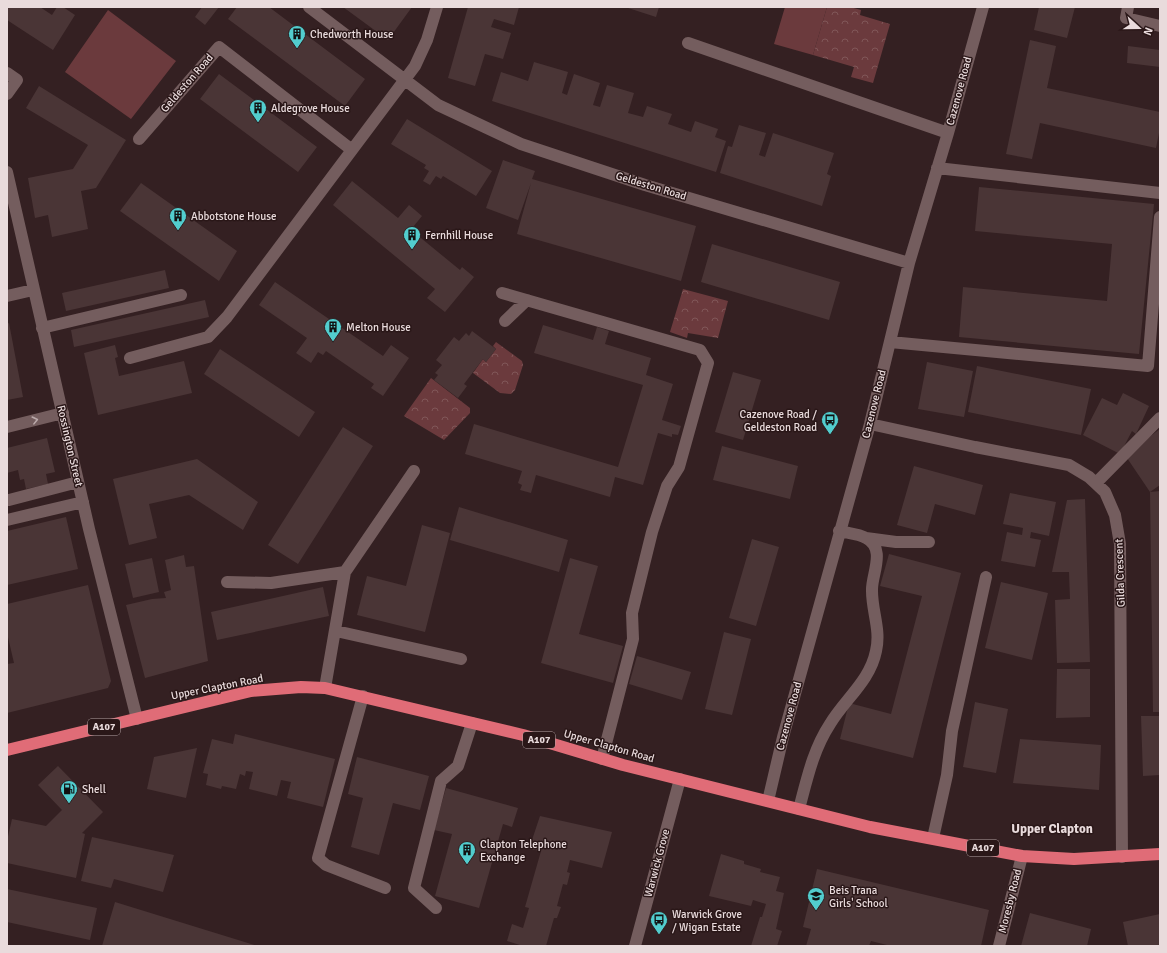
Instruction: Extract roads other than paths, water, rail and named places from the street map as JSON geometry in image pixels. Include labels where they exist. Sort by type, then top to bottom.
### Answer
[{"type":"highway","name":"Upper Clapton Road","points":[[7,750],[251,691],[301,687],[325,688],[547,742],[602,759],[870,827],[1022,856],[1074,859],[1160,854]]},
{"type":"street","name":"Geldeston Road","points":[[309,7],[404,81],[438,105],[521,144],[645,185],[909,263]]},
{"type":"street","points":[[130,358],[208,337],[227,318],[415,66],[427,40],[437,7]]},
{"type":"street","name":"Cazenove Road","points":[[768,801],[783,737],[839,531],[870,424],[909,263],[948,133],[983,7]]},
{"type":"street","points":[[1128,7],[1126,18],[1160,26]]},
{"type":"street","points":[[688,43],[948,133]]},
{"type":"street","name":"Geldeston Road","points":[[139,139],[219,47],[352,150]]},
{"type":"street","points":[[7,73],[17,80],[7,94]]},
{"type":"street","points":[[937,168],[1160,193]]},
{"type":"street","name":"Rossington Street","points":[[7,172],[78,482],[136,719]]},
{"type":"street","points":[[890,342],[1148,366],[1160,217]]},
{"type":"street","points":[[7,296],[33,290]]},
{"type":"street","points":[[502,293],[700,350],[708,363],[679,467],[667,486],[652,532],[632,613],[633,639],[602,759]]},
{"type":"street","points":[[42,328],[180,295]]},
{"type":"street","points":[[505,321],[527,300]]},
{"type":"street","points":[[7,427],[63,413]]},
{"type":"street","points":[[1096,483],[1160,418]]},
{"type":"street","name":"Gilda Crescent","points":[[870,424],[975,447],[1069,465],[1089,477],[1105,492],[1115,515],[1120,544],[1122,857]]},
{"type":"street","points":[[325,688],[345,572],[414,471]]},
{"type":"street","points":[[8,500],[78,482]]},
{"type":"street","points":[[7,520],[83,502]]},
{"type":"street","points":[[839,531],[866,538],[896,542],[929,542]]},
{"type":"street","points":[[799,809],[810,762],[839,709],[863,682],[872,666],[876,651],[879,634],[872,590],[878,557],[873,546],[866,538]]},
{"type":"street","points":[[227,582],[271,582],[345,572]]},
{"type":"street","points":[[933,838],[947,775],[952,731],[986,577]]},
{"type":"street","points":[[336,631],[461,659]]},
{"type":"street","points":[[362,696],[318,858],[326,865],[385,888]]},
{"type":"street","points":[[436,908],[414,888],[442,781],[458,766],[472,723]]},
{"type":"street","name":"Warwick Grove","points":[[635,946],[680,779]]},
{"type":"street","name":"Moresby Road","points":[[999,946],[1022,856]]},
{"type":"place","name":"Chedworth House","points":[[297,49]]},
{"type":"place","name":"Aldegrove House","points":[[258,123]]},
{"type":"place","name":"Abbotstone House","points":[[178,231]]},
{"type":"place","name":"Fernhill House","points":[[412,250]]},
{"type":"place","name":"Melton House","points":[[333,342]]},
{"type":"place","name":"Cazenove Road / Geldeston Road","points":[[830,435]]},
{"type":"place","name":"Shell","points":[[69,804]]},
{"type":"place","name":"Clapton Telephone Exchange","points":[[467,865]]},
{"type":"place","name":"Beis Trana Girls' School","points":[[816,911]]},
{"type":"place","name":"Warwick Grove / Wigan Estate","points":[[659,935]]},
{"type":"district","name":"Upper Clapton","points":[[1052,829]]}]
